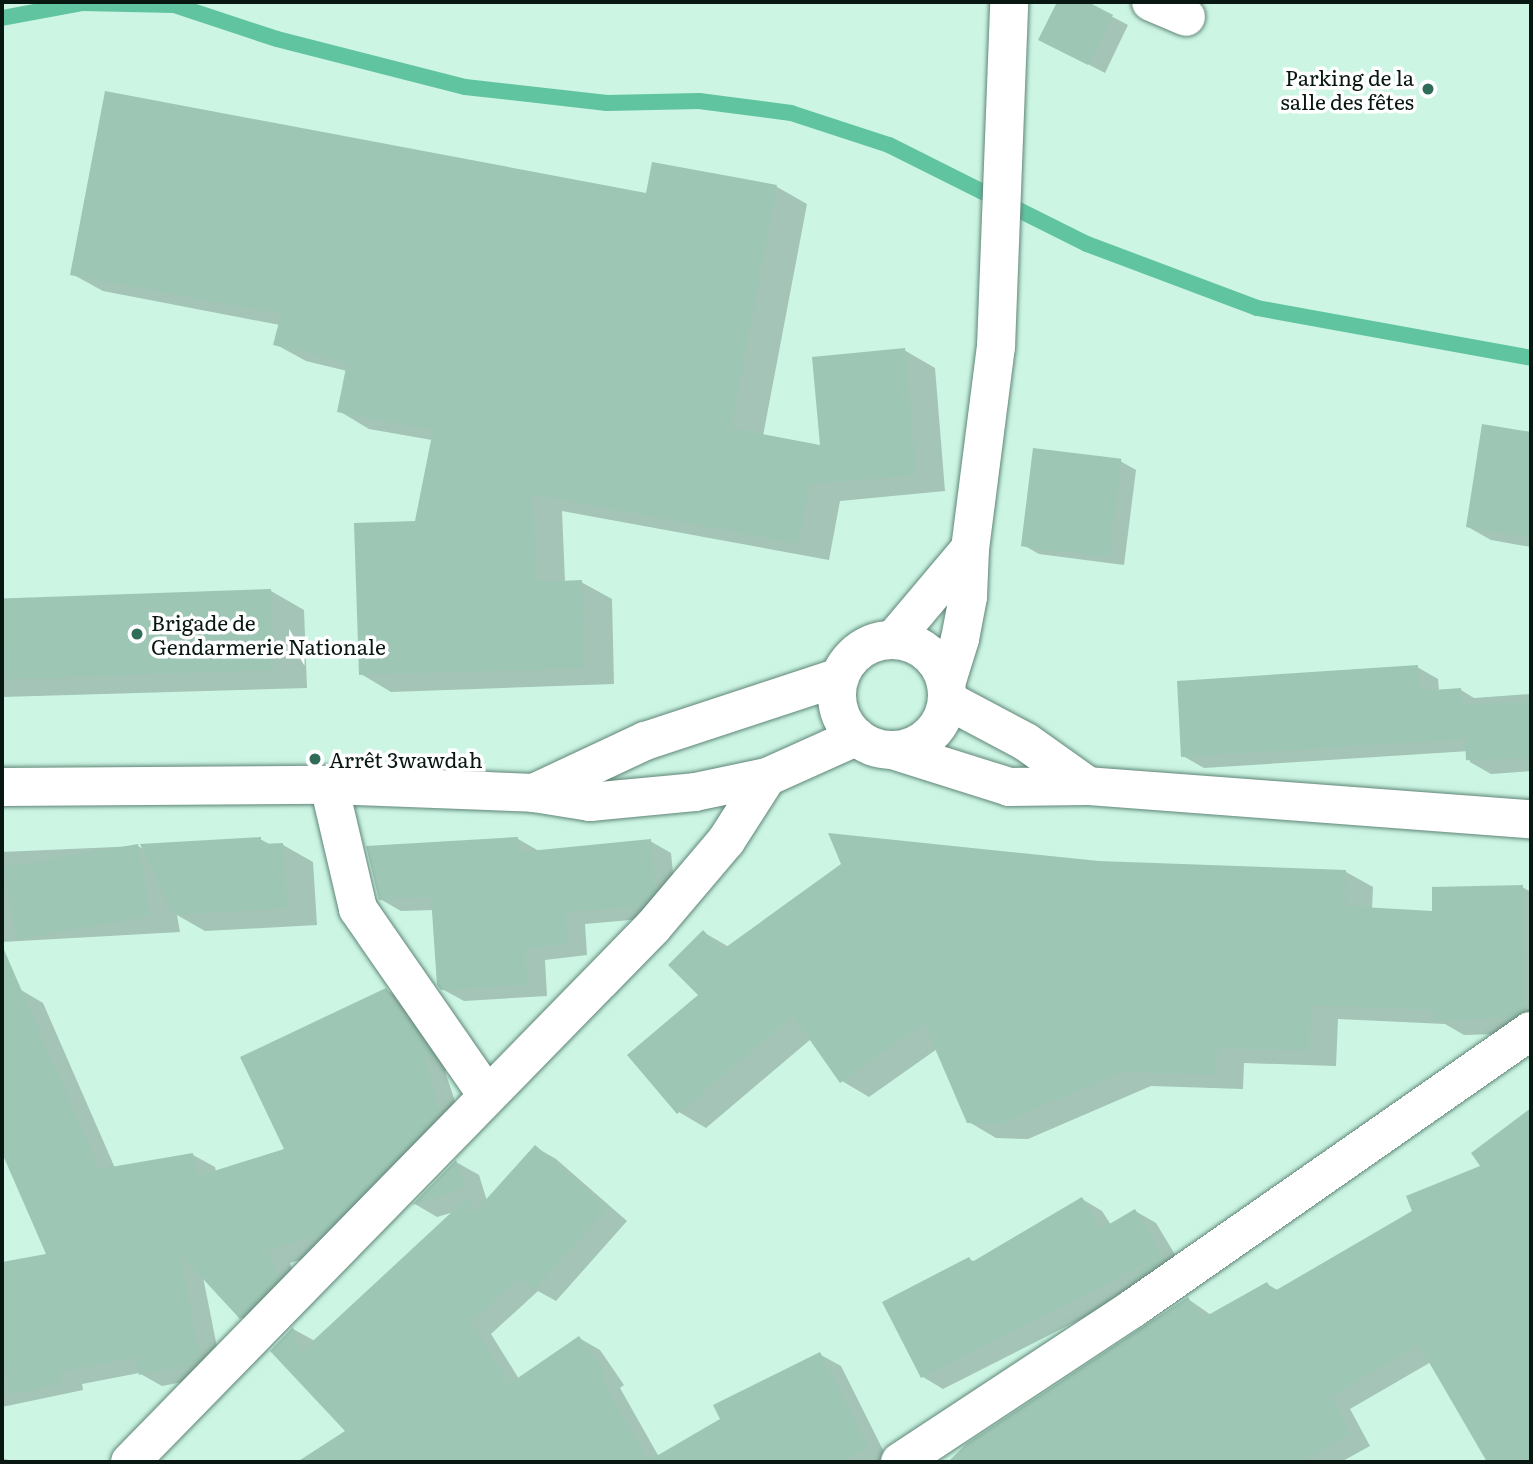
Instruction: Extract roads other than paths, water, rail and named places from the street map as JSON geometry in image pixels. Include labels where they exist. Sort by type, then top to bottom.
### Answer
[{"type":"street","points":[[892,750],[908,748],[923,741],[943,716],[968,597],[970,550],[996,347],[1009,2]]},
{"type":"street","points":[[1151,2],[1186,18]]},
{"type":"street","points":[[893,640],[970,550]]},
{"type":"street","points":[[534,793],[645,741],[840,677],[859,652],[875,643],[893,640],[911,644],[927,653],[939,667],[947,692],[1026,742],[1088,786]]},
{"type":"street","points":[[840,677],[839,709],[856,737],[873,747],[892,750],[1009,787],[1088,786],[1531,819]]},
{"type":"street","points":[[2,787],[329,785],[534,793],[590,802],[695,792],[767,777],[856,737]]},
{"type":"street","points":[[131,1462],[653,927],[726,841],[767,777]]},
{"type":"street","points":[[329,785],[358,909],[487,1095]]},
{"type":"street","points":[[900,1462],[1132,1309],[1531,1031]]},
{"type":"waterway","points":[[2,18],[82,3],[174,5],[277,39],[465,87],[607,103],[699,101],[791,113],[889,145],[1087,244],[1257,308],[1531,358]]},
{"type":"place","name":"Parking de la salle des fêtes","points":[[1428,89]]},
{"type":"place","name":"Brigade de Gendarmerie Nationale","points":[[137,634]]},
{"type":"place","name":"Arrêt 3wawdah","points":[[315,759]]}]
